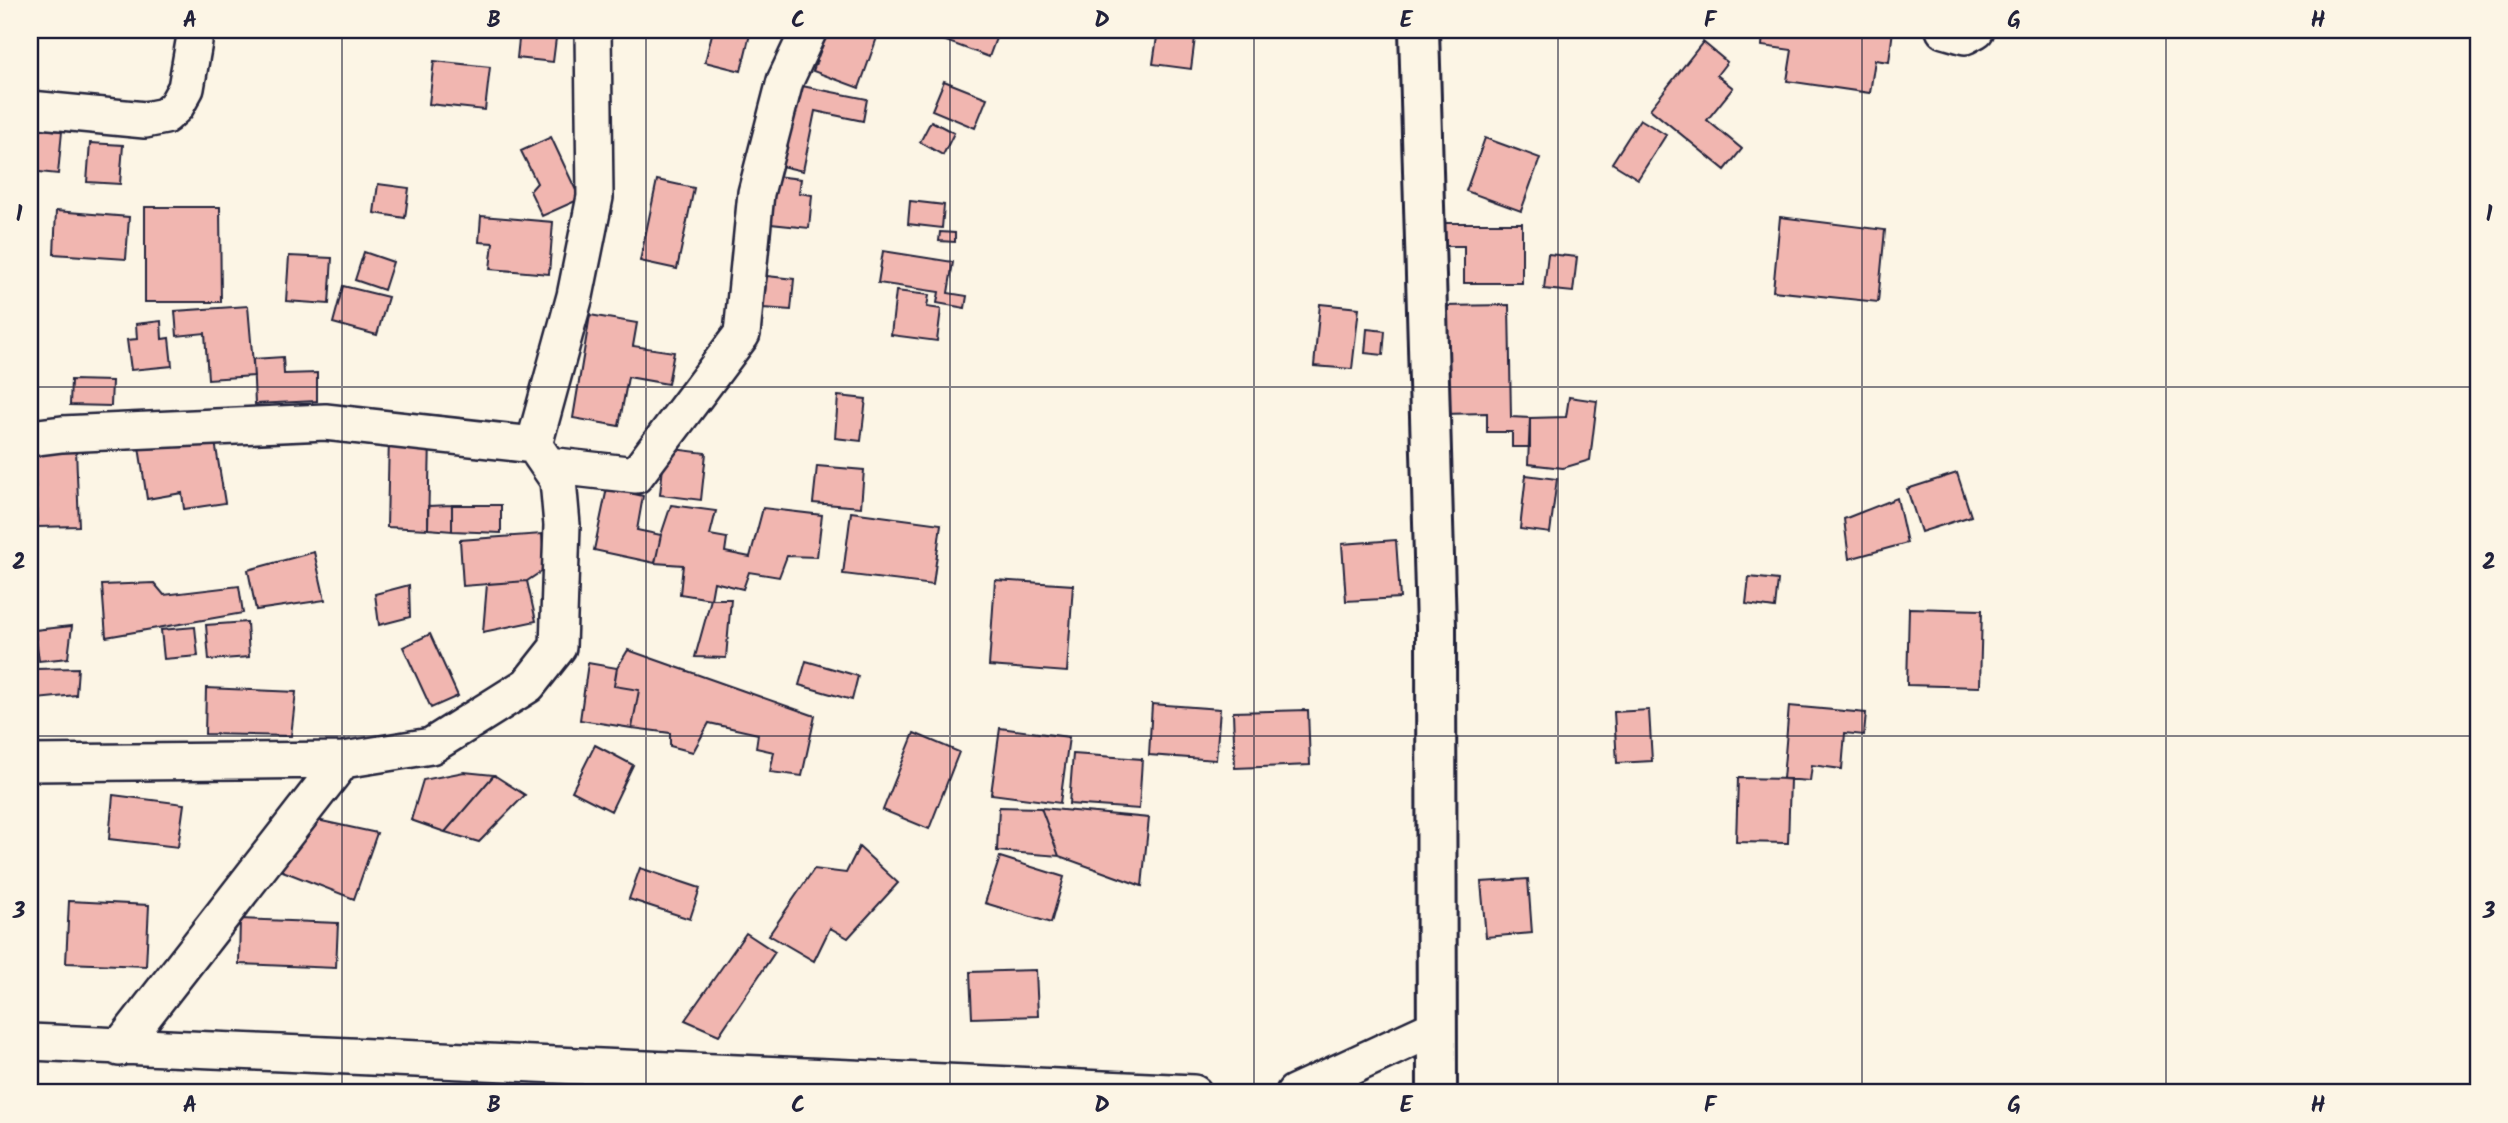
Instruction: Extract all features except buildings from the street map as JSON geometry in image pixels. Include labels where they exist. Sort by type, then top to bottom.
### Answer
[{"type":"street","points":[[30,763],[344,760],[431,746],[528,685],[558,647],[562,525],[558,480],[541,455],[595,197],[593,30]]},
{"type":"street","points":[[30,438],[62,433],[325,422],[541,455],[636,475],[742,334],[756,193],[785,81],[809,30]]},
{"type":"street","points":[[1419,30],[1436,626],[1437,1093]]},
{"type":"street","points":[[1944,30],[1965,36],[1976,30]]},
{"type":"street","points":[[30,109],[145,120],[164,116],[176,106],[186,88],[194,42]]},
{"type":"street","points":[[119,1048],[344,760]]},
{"type":"street","points":[[1294,1093],[1437,1027]]},
{"type":"street","points":[[30,1042],[1194,1093]]}]
